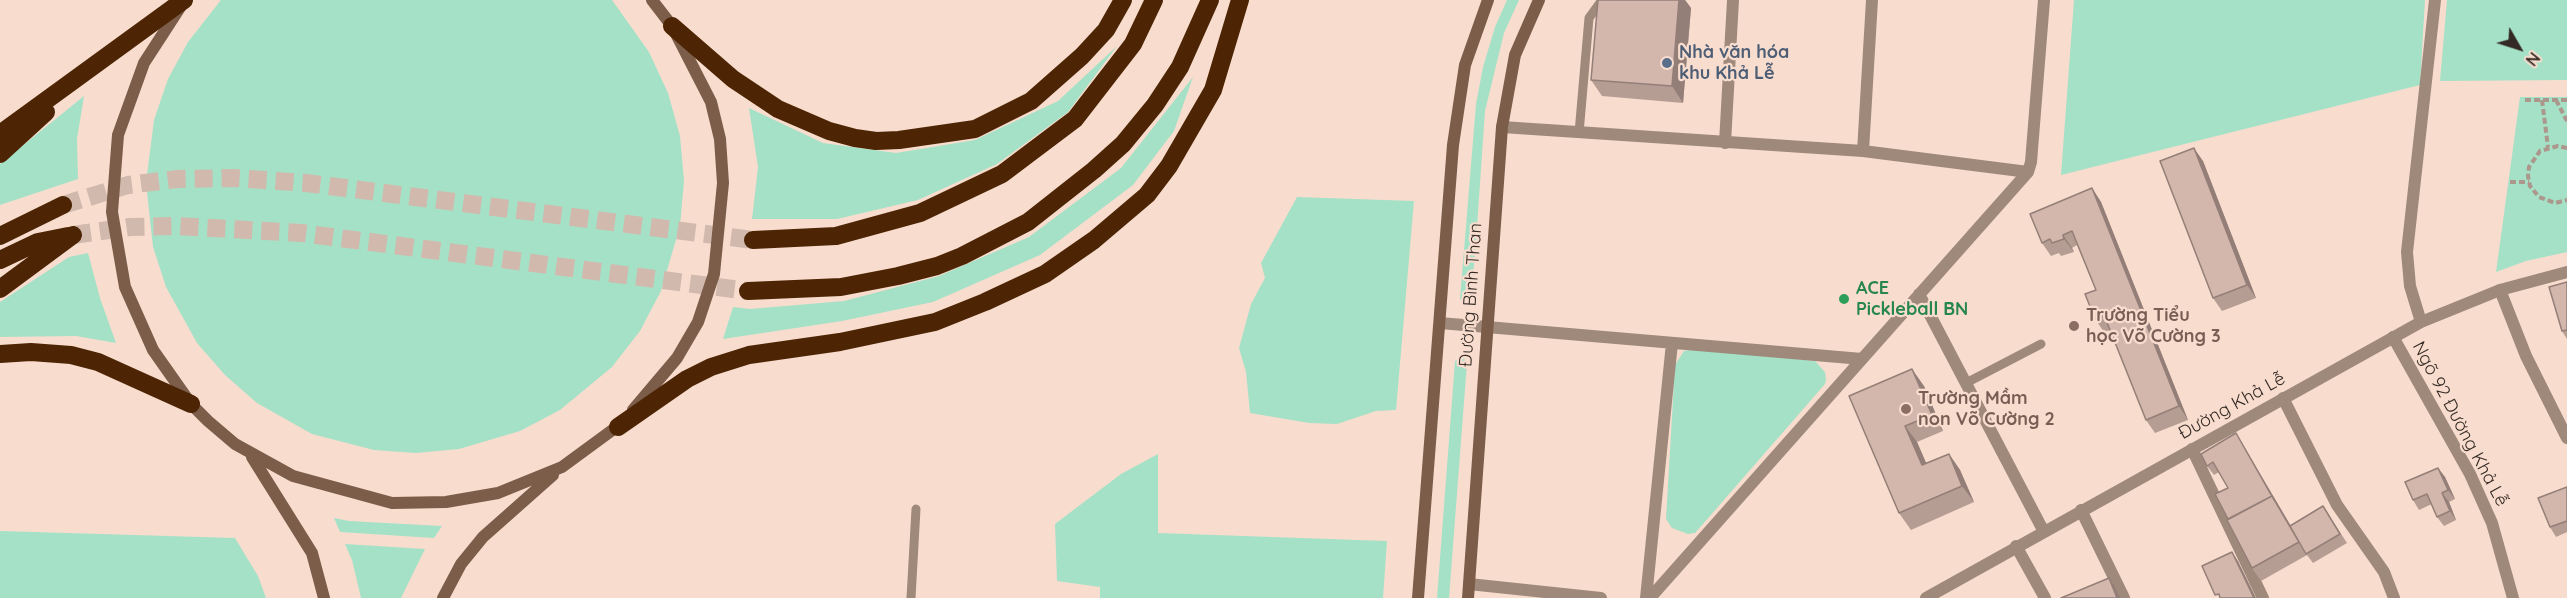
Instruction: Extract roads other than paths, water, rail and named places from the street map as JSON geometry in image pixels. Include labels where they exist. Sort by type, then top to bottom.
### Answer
[{"type":"highway","points":[[0,134],[185,0]]},
{"type":"highway","points":[[672,26],[733,79],[778,110],[829,131],[855,138],[899,140],[975,129],[1031,101],[1082,56],[1106,30],[1123,0]]},
{"type":"highway","points":[[753,240],[836,236],[920,213],[1002,174],[1075,118],[1133,44],[1154,0]]},
{"type":"highway","points":[[748,291],[841,287],[898,276],[937,266],[962,256],[1028,222],[1116,151],[1155,105],[1180,67],[1210,0]]},
{"type":"highway","points":[[618,428],[687,379],[711,367],[749,356],[840,342],[935,322],[1028,282],[1069,257],[1147,195],[1169,165],[1213,90],[1240,0]]},
{"type":"highway","points":[[0,154],[94,64]]},
{"type":"highway","points":[[0,224],[63,205],[0,236]]},
{"type":"highway","points":[[0,261],[38,243],[73,236],[0,289]]},
{"type":"highway","points":[[0,354],[61,354],[98,362],[191,404]]},
{"type":"main road","points":[[185,0],[144,63],[118,135],[112,212],[125,287],[153,350],[191,404],[235,444],[293,476],[392,503],[447,502],[489,496],[562,467]]},
{"type":"main road","points":[[442,598],[461,564],[483,537],[562,467],[618,428],[677,358],[698,322],[714,274],[723,183],[720,139],[711,102],[672,26],[652,0]]},
{"type":"main road","name":"Đường Bình Than","points":[[1418,598],[1459,97],[1465,65],[1488,0]]},
{"type":"main road","name":"Đường Bình Than","points":[[1468,598],[1502,128],[1515,55],[1539,0]]},
{"type":"main road","points":[[250,453],[312,553],[324,598]]},
{"type":"street","points":[[1725,143],[1733,0]]},
{"type":"street","points":[[1863,151],[1872,0]]},
{"type":"street","points":[[1648,598],[2028,172],[2031,162],[2044,0]]},
{"type":"street","points":[[2421,322],[2410,286],[2407,252],[2436,0]]},
{"type":"street","points":[[1502,128],[1863,151],[2028,172]]},
{"type":"street","name":"Đường Khả Lễ","points":[[1926,598],[2043,530],[2421,322],[2500,290],[2567,272]]},
{"type":"street","points":[[2500,290],[2526,357],[2567,438]]},
{"type":"street","points":[[1919,294],[2043,530]]},
{"type":"street","points":[[1440,323],[1487,325],[1862,359]]},
{"type":"street","name":"Ngõ 92 Đường Khả Lễ","points":[[2393,337],[2470,474],[2492,523],[2513,598]]},
{"type":"street","points":[[1648,598],[1672,343]]},
{"type":"street","points":[[2283,398],[2337,506],[2384,572],[2394,598]]},
{"type":"street","points":[[2192,450],[2263,598]]},
{"type":"street","points":[[2081,510],[2124,598]]},
{"type":"street","points":[[2016,546],[2045,598]]},
{"type":"street","points":[[1469,584],[1601,598]]},
{"type":"lane","points":[[1579,133],[1589,18],[1602,0]]},
{"type":"lane","points":[[1966,383],[2041,344]]},
{"type":"lane","points":[[911,598],[916,509]]},
{"type":"tunnel","points":[[63,205],[128,185],[177,179],[234,178],[306,183],[753,240]]},
{"type":"tunnel","points":[[73,235],[130,227],[177,226],[301,233],[748,291]]},
{"type":"place","name":"Nhà văn hóa khu Khả Lễ","points":[[1667,63]]},
{"type":"place","name":"ACE Pickleball BN","points":[[1844,299]]},
{"type":"place","name":"Trường Tiểu học Võ Cường 3","points":[[2074,326]]},
{"type":"place","name":"Trường Mầm non Võ Cường 2","points":[[1906,409]]}]
